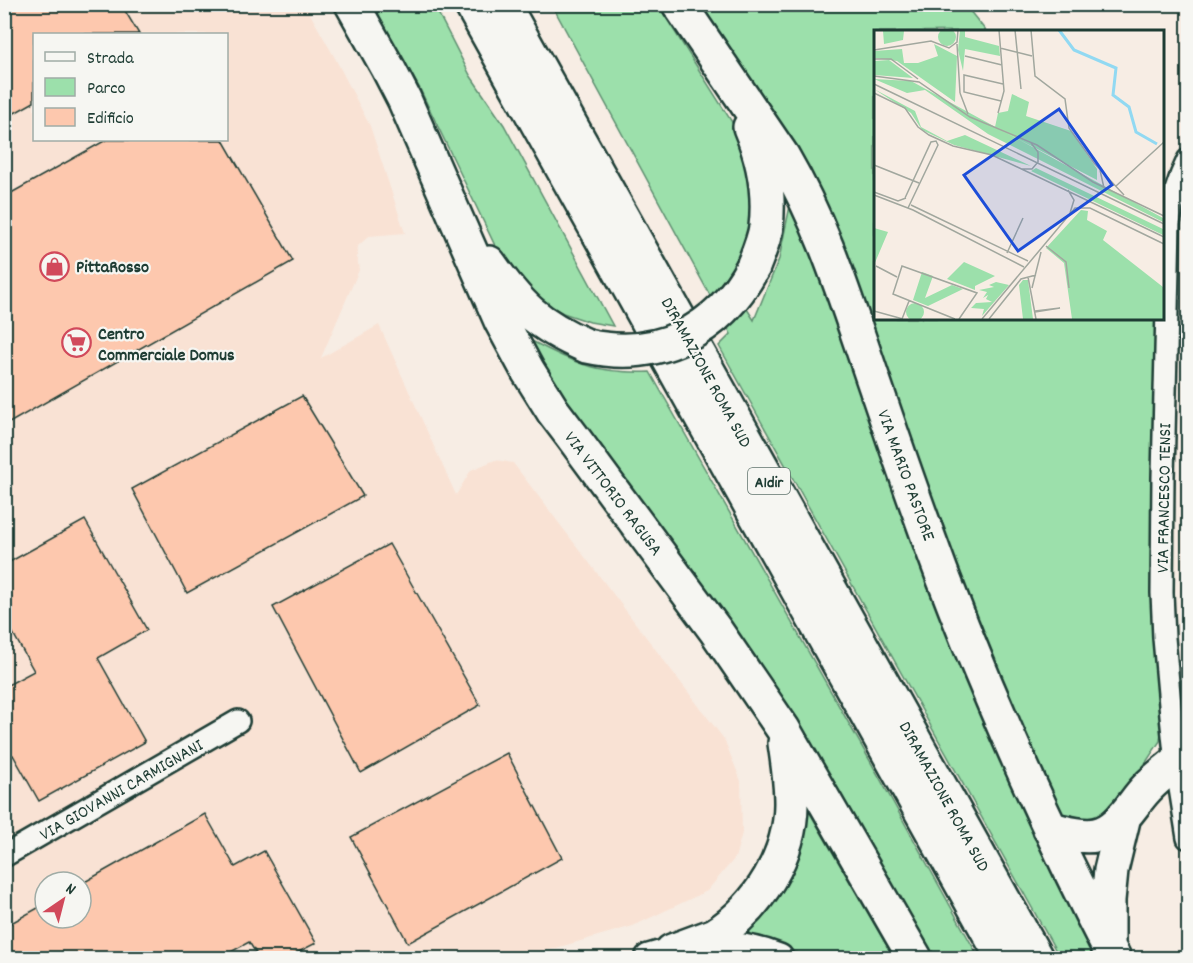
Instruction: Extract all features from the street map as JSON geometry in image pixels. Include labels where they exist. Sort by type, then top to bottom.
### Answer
[{"type":"highway","name":"VIA VITTORIO RAGUSA","points":[[352,4],[404,99],[501,321],[517,352],[572,436],[716,631],[783,729],[915,958]]},
{"type":"highway","name":"DIRAMAZIONE ROMA SUD","points":[[471,4],[1003,958]]},
{"type":"highway","name":"DIRAMAZIONE ROMA SUD","points":[[503,4],[1036,958]]},
{"type":"highway","name":"VIA MARIO PASTORE","points":[[679,4],[783,158],[816,221],[841,282],[922,520],[962,626],[1026,779],[1111,953]]},
{"type":"highway","points":[[447,198],[504,284],[537,319],[560,334],[587,346],[627,351],[666,343],[692,332],[709,322],[739,290],[753,267],[766,228],[764,171],[751,129],[719,64]]},
{"type":"highway","points":[[660,955],[721,931],[751,903],[775,870],[787,835],[790,818],[790,780],[783,729]]},
{"type":"highway","points":[[1050,829],[1082,836],[1096,835],[1112,828],[1149,786],[1176,763]]},
{"type":"highway","points":[[1111,953],[1108,900],[1111,870],[1124,816]]},
{"type":"street","name":"VIA FRANCESCO TENSI","points":[[1188,160],[1172,200],[1169,224],[1162,548],[1164,639],[1168,687],[1176,763],[1188,838]]},
{"type":"street","name":"VIA GIOVANNI CARMIGNANI","points":[[4,856],[238,721]]},
{"type":"street","points":[[660,955],[714,945],[752,949],[779,958]]},
{"type":"shaded area","points":[[5,5],[305,5],[370,126],[405,233],[369,236],[358,246],[359,270],[321,358],[379,325],[456,495],[471,470],[495,460],[513,463],[724,739],[741,781],[742,833],[735,858],[707,891],[633,926],[521,958],[5,958]]},
{"type":"green space","points":[[372,5],[434,5],[470,75],[504,125],[613,326],[590,322],[563,313],[545,303],[536,297],[500,256],[419,87]]},
{"type":"green space","points":[[552,5],[658,5],[742,138],[754,168],[752,225],[742,256],[728,279],[754,320],[779,259],[791,201],[1103,958],[1060,958],[719,346],[731,334]]},
{"type":"green space","points":[[697,5],[965,5],[985,30],[874,30],[874,320],[1160,320],[1163,715],[1160,741],[1115,809],[1090,830],[1059,815],[914,463]]},
{"type":"green space","points":[[528,341],[588,366],[616,371],[650,372],[979,958],[929,958],[599,455]]},
{"type":"green space","points":[[803,801],[894,958],[809,958],[735,930]]},
{"type":"building","points":[[4,4],[121,4],[138,33],[33,33],[33,103],[4,119]]},
{"type":"building","name":"Centro Commerciale Domus","points":[[104,141],[224,141],[293,261],[4,426],[4,197]]},
{"type":"building","points":[[302,396],[363,496],[187,593],[132,489]]},
{"type":"building","points":[[85,520],[147,630],[98,658],[145,742],[39,801],[13,755],[4,760],[4,687],[34,671],[4,617],[4,565]]},
{"type":"building","points":[[389,544],[480,705],[361,773],[273,607]]},
{"type":"building","points":[[507,753],[562,858],[408,943],[351,837]]},
{"type":"building","points":[[205,814],[235,867],[264,851],[316,943],[287,958],[259,958],[249,942],[220,958],[11,958],[4,946],[4,927],[33,911],[33,930],[93,930],[93,877]]},
{"type":"place","name":"PittaRosso","points":[[55,266]]},
{"type":"place","name":"Centro Commerciale Domus","points":[[77,343]]}]
